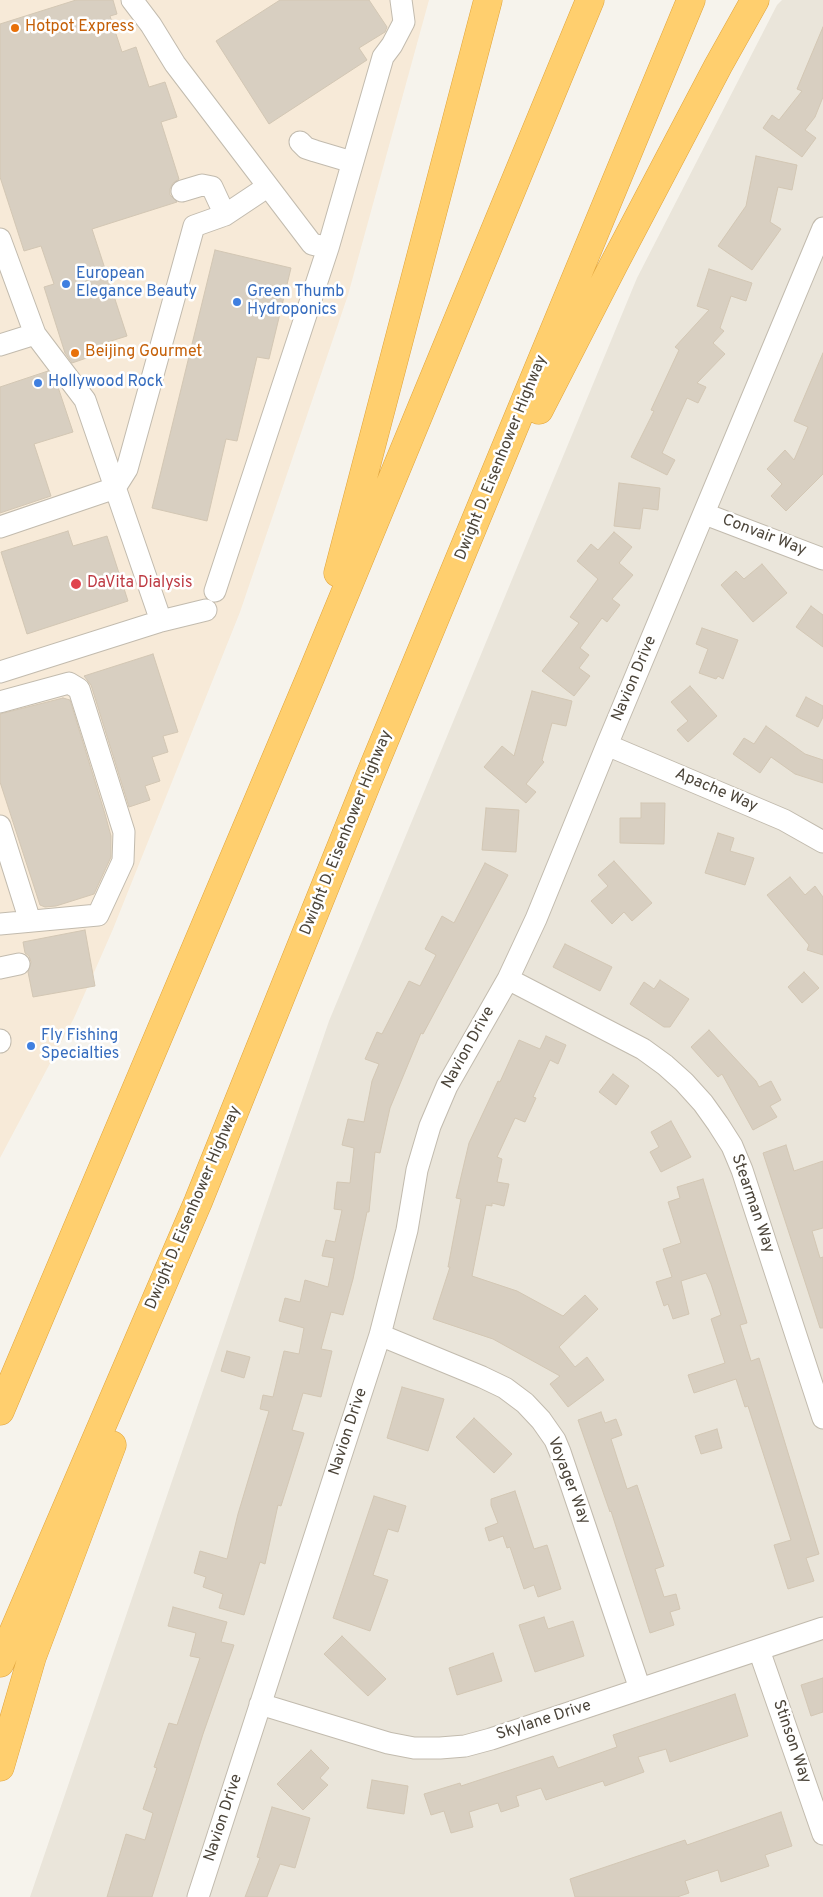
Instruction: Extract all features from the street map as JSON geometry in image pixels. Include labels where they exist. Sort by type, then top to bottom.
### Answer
[{"type":"highway","points":[[310,678],[484,23],[488,0]]},
{"type":"highway","points":[[544,110],[583,0]]},
{"type":"highway","points":[[0,1411],[310,678],[590,0]]},
{"type":"highway","name":"Dwight D. Eisenhower Highway","points":[[0,1664],[198,1202],[364,789],[691,0]]},
{"type":"highway","points":[[444,599],[614,264],[718,66],[755,0]]},
{"type":"highway","points":[[0,1767],[32,1657],[94,1495],[198,1202]]},
{"type":"street","points":[[132,0],[176,64],[267,187],[312,244],[328,248]]},
{"type":"street","points":[[215,591],[328,248],[383,58],[404,22],[401,0]]},
{"type":"street","points":[[300,142],[306,148],[352,162]]},
{"type":"street","points":[[182,191],[202,185],[212,187],[225,214]]},
{"type":"street","points":[[0,527],[116,488],[127,469],[194,226],[225,214],[267,187]]},
{"type":"street","name":"Navion Drive","points":[[198,1897],[380,1335],[407,1230],[416,1170],[430,1126],[447,1086],[508,979],[536,919],[607,744],[823,228]]},
{"type":"street","points":[[0,239],[35,334],[85,400],[161,621]]},
{"type":"street","points":[[0,345],[35,334]]},
{"type":"street","name":"Convair Way","points":[[704,514],[823,559]]},
{"type":"street","points":[[0,672],[161,621],[206,610]]},
{"type":"street","points":[[0,702],[69,683],[78,688],[124,832],[123,861],[98,915],[0,924]]},
{"type":"street","name":"Apache Way","points":[[607,744],[784,820],[823,842]]},
{"type":"street","points":[[0,826],[30,921]]},
{"type":"street","name":"Stearman Way","points":[[508,979],[643,1050],[665,1065],[703,1103],[732,1146],[742,1170],[823,1418]]},
{"type":"street","name":"Voyager Way","points":[[380,1335],[505,1388],[525,1403],[542,1420],[555,1440],[560,1452],[640,1690]]},
{"type":"street","name":"Skylane Drive","points":[[260,1704],[388,1743],[414,1748],[466,1746],[823,1628]]},
{"type":"street","name":"Stinson Way","points":[[759,1650],[823,1834]]},
{"type":"shaded area","points":[[0,0],[429,0],[348,295],[240,612],[113,929],[74,1018],[0,1158]]},
{"type":"shaded area","points":[[782,0],[823,0],[823,1897],[30,1897],[329,1021],[637,278],[777,5]]},
{"type":"building","points":[[76,0],[113,0],[117,14],[110,16],[122,52],[136,47],[149,87],[165,82],[177,117],[161,122],[179,179],[173,183],[170,189],[170,195],[177,202],[92,229],[127,336],[98,345],[101,353],[72,363],[65,353],[44,287],[54,284],[41,246],[24,251],[0,177],[0,24]]},
{"type":"building","points":[[280,0],[369,0],[387,27],[385,32],[359,48],[367,60],[269,124],[216,41]]},
{"type":"building","points":[[823,27],[823,97],[815,117],[805,130],[816,138],[802,157],[763,128],[772,115],[779,120],[802,91],[797,89]]},
{"type":"building","points":[[756,156],[797,165],[792,190],[778,187],[770,222],[781,229],[752,270],[718,246],[746,206]]},
{"type":"building","points":[[215,250],[291,268],[269,359],[257,357],[237,441],[226,439],[207,521],[152,508]]},
{"type":"building","points":[[709,269],[752,283],[746,301],[731,296],[720,328],[724,331],[713,343],[725,354],[697,383],[706,387],[698,403],[687,398],[662,453],[675,460],[667,475],[631,457],[654,411],[651,410],[679,350],[675,347],[709,310],[697,306]]},
{"type":"building","points":[[823,353],[823,474],[786,511],[771,496],[782,484],[767,469],[785,450],[794,460],[808,427],[794,421]]},
{"type":"building","points":[[48,371],[57,384],[73,432],[34,444],[51,496],[0,513],[0,387]]},
{"type":"building","points":[[619,483],[660,488],[658,510],[643,508],[640,529],[614,526]]},
{"type":"building","points":[[68,531],[73,546],[107,536],[128,601],[27,634],[1,552]]},
{"type":"building","points":[[614,532],[632,547],[619,563],[633,575],[612,599],[620,605],[607,622],[602,618],[580,648],[589,655],[579,668],[590,676],[574,696],[542,671],[579,623],[570,617],[598,579],[577,561],[591,544],[598,550]]},
{"type":"building","points":[[762,564],[787,593],[753,622],[721,585],[736,571],[744,579]]},
{"type":"building","points":[[811,606],[823,615],[823,647],[796,627]]},
{"type":"building","points":[[702,628],[738,640],[723,679],[718,676],[716,679],[699,673],[708,649],[696,644]]},
{"type":"building","points":[[153,654],[178,732],[163,736],[168,752],[152,757],[160,781],[145,786],[150,800],[129,807],[91,685],[84,676]]},
{"type":"building","points":[[690,686],[717,716],[688,742],[677,730],[688,721],[671,702]]},
{"type":"building","points":[[532,691],[572,701],[566,726],[552,723],[542,760],[544,762],[526,784],[536,792],[526,803],[484,767],[502,746],[514,756]]},
{"type":"building","points":[[806,697],[823,706],[823,717],[818,727],[796,716]]},
{"type":"building","points":[[63,698],[70,700],[105,814],[111,836],[111,857],[94,894],[56,906],[45,907],[40,905],[0,782],[0,714]]},
{"type":"building","points":[[766,726],[805,754],[823,760],[823,783],[795,774],[771,757],[760,773],[733,754],[744,738],[754,744]]},
{"type":"building","points":[[641,803],[665,803],[664,844],[620,843],[620,818],[641,818]]},
{"type":"building","points":[[486,808],[519,810],[516,852],[482,850]]},
{"type":"building","points":[[718,833],[734,838],[730,851],[754,858],[745,885],[705,873]]},
{"type":"building","points":[[614,861],[652,903],[632,921],[624,912],[612,924],[591,901],[608,886],[598,875]]},
{"type":"building","points":[[485,863],[508,875],[423,1034],[421,1033],[390,1108],[380,1153],[375,1152],[369,1212],[367,1212],[353,1279],[343,1315],[331,1312],[321,1349],[332,1351],[321,1397],[303,1393],[292,1430],[304,1433],[281,1506],[278,1505],[265,1564],[260,1562],[244,1615],[219,1608],[223,1594],[203,1587],[206,1577],[194,1573],[200,1551],[227,1559],[238,1514],[269,1411],[260,1409],[263,1395],[273,1397],[284,1351],[299,1354],[304,1328],[279,1321],[285,1298],[300,1302],[305,1280],[328,1287],[334,1258],[322,1256],[326,1240],[335,1242],[342,1210],[334,1209],[337,1182],[350,1183],[354,1148],[342,1145],[348,1119],[364,1122],[372,1081],[379,1064],[365,1059],[377,1032],[382,1034],[409,981],[420,986],[436,955],[425,949],[442,916],[454,923]]},
{"type":"building","points":[[790,877],[805,895],[815,886],[823,897],[823,955],[807,950],[809,945],[767,895]]},
{"type":"building","points":[[85,930],[95,986],[33,997],[28,972],[31,962],[29,956],[25,953],[23,942]]},
{"type":"building","points":[[565,944],[612,967],[600,991],[553,967]]},
{"type":"building","points":[[804,972],[819,988],[802,1003],[788,987]]},
{"type":"building","points":[[660,980],[689,999],[670,1027],[664,1027],[630,1004],[644,982],[654,989]]},
{"type":"building","points":[[709,1030],[756,1081],[759,1087],[771,1081],[781,1100],[770,1106],[777,1117],[753,1130],[722,1074],[718,1077],[691,1047]]},
{"type":"building","points":[[546,1036],[566,1045],[558,1064],[550,1060],[533,1097],[536,1098],[525,1122],[515,1118],[497,1157],[502,1159],[497,1182],[509,1184],[504,1206],[492,1203],[492,1206],[486,1205],[472,1276],[517,1291],[563,1316],[585,1295],[598,1309],[559,1347],[575,1367],[587,1357],[604,1380],[568,1407],[550,1384],[560,1376],[493,1339],[433,1319],[450,1267],[448,1267],[461,1199],[456,1198],[469,1143],[519,1040],[540,1049]]},
{"type":"building","points":[[613,1074],[629,1086],[616,1105],[599,1092]]},
{"type":"building","points":[[671,1121],[691,1157],[661,1172],[650,1152],[659,1147],[651,1132]]},
{"type":"building","points":[[786,1145],[794,1171],[823,1161],[823,1228],[812,1231],[820,1258],[823,1257],[823,1328],[820,1328],[763,1153]]},
{"type":"building","points":[[703,1179],[747,1323],[740,1325],[751,1361],[759,1358],[819,1554],[806,1558],[814,1581],[788,1589],[774,1545],[791,1540],[748,1406],[745,1407],[736,1379],[694,1393],[688,1375],[725,1363],[711,1319],[721,1315],[711,1284],[706,1273],[681,1281],[689,1314],[673,1319],[668,1304],[664,1306],[656,1282],[672,1277],[663,1249],[681,1243],[668,1202],[680,1198],[677,1187]]},
{"type":"building","points":[[227,1351],[250,1357],[244,1378],[221,1371]]},
{"type":"building","points":[[402,1387],[444,1399],[428,1451],[387,1438]]},
{"type":"building","points":[[601,1412],[605,1423],[616,1419],[622,1435],[611,1439],[627,1489],[637,1485],[664,1566],[655,1569],[664,1597],[676,1594],[680,1609],[670,1612],[674,1625],[650,1633],[611,1511],[578,1420]]},
{"type":"building","points":[[474,1418],[512,1454],[494,1473],[456,1437]]},
{"type":"building","points":[[717,1429],[722,1448],[701,1454],[695,1436]]},
{"type":"building","points":[[515,1491],[534,1549],[547,1545],[561,1589],[538,1597],[534,1585],[524,1589],[510,1547],[507,1548],[503,1536],[489,1541],[485,1528],[498,1523],[491,1505],[491,1499]]},
{"type":"building","points":[[374,1496],[406,1506],[398,1532],[388,1529],[373,1575],[388,1580],[370,1631],[333,1618]]},
{"type":"building","points":[[173,1607],[227,1622],[221,1642],[234,1645],[203,1734],[152,1897],[107,1897],[126,1834],[145,1840],[153,1813],[143,1809],[157,1768],[154,1767],[169,1723],[177,1725],[200,1658],[190,1656],[196,1633],[168,1626]]},
{"type":"building","points":[[544,1617],[548,1629],[573,1621],[584,1656],[535,1672],[519,1625]]},
{"type":"building","points":[[342,1636],[386,1679],[368,1696],[324,1654]]},
{"type":"building","points":[[493,1653],[502,1681],[457,1695],[449,1668]]},
{"type":"building","points":[[823,1678],[823,1712],[811,1716],[801,1685]]},
{"type":"building","points":[[735,1694],[748,1736],[670,1762],[666,1749],[638,1757],[644,1772],[605,1786],[603,1781],[546,1800],[541,1788],[516,1796],[519,1806],[501,1812],[498,1803],[469,1812],[473,1827],[451,1833],[444,1811],[431,1815],[424,1794],[460,1783],[461,1786],[553,1756],[558,1768],[617,1747],[613,1735]]},
{"type":"building","points":[[311,1750],[329,1768],[320,1778],[328,1785],[303,1810],[277,1784]]},
{"type":"building","points":[[372,1780],[408,1786],[404,1814],[367,1808]]},
{"type":"building","points":[[272,1807],[310,1818],[295,1868],[280,1864],[267,1897],[245,1897],[260,1858],[257,1857]]},
{"type":"building","points":[[781,1812],[792,1846],[765,1855],[769,1866],[721,1882],[718,1870],[685,1881],[689,1893],[677,1897],[575,1897],[570,1879],[685,1840],[687,1845]]},
{"type":"place","name":"Hotpot Express","points":[[15,28]]},
{"type":"place","name":"European Elegance Beauty","points":[[66,284]]},
{"type":"place","name":"Green Thumb Hydroponics","points":[[237,302]]},
{"type":"place","name":"Beijing Gourmet","points":[[75,353]]},
{"type":"place","name":"Hollywood Rock","points":[[38,383]]},
{"type":"place","name":"DaVita Dialysis","points":[[76,584]]},
{"type":"place","name":"Fly Fishing Specialties","points":[[31,1046]]}]
